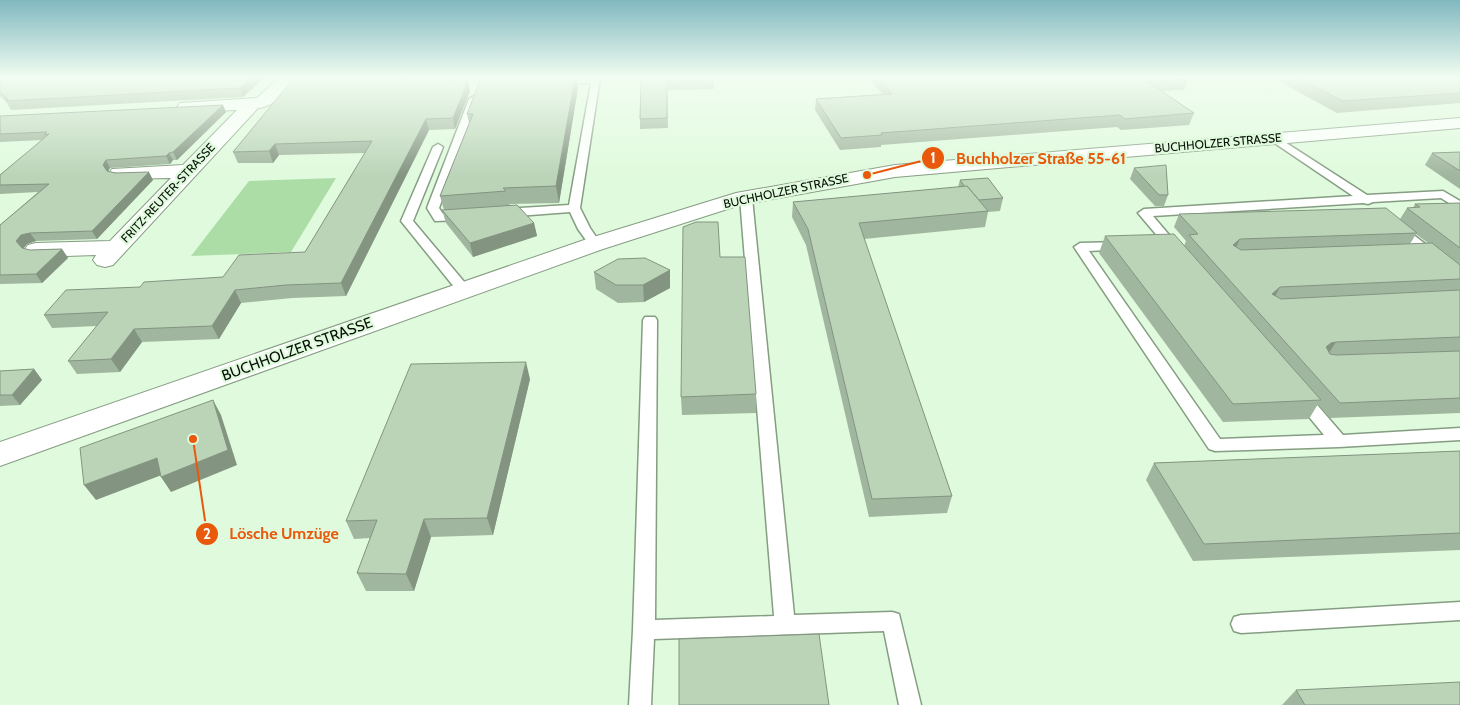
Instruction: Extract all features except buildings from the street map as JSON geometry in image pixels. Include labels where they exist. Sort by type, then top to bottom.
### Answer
[{"type":"street","name":"FRITZ-REUTER-STRASSE","points":[[36,250],[111,254],[189,171],[250,111]]},
{"type":"street","name":"BUCHHOLZER STRASSE","points":[[0,454],[595,244],[746,198],[895,171],[1460,123]]},
{"type":"street","points":[[119,173],[189,171]]},
{"type":"lane","points":[[470,111],[433,208],[439,218],[574,208]]},
{"type":"lane","points":[[590,111],[574,208],[584,229],[595,244]]},
{"type":"lane","points":[[1274,138],[1367,200],[1378,213]]},
{"type":"lane","points":[[438,147],[407,221],[464,290]]},
{"type":"lane","points":[[1184,260],[1144,213],[1443,194],[1460,206]]},
{"type":"lane","points":[[746,198],[785,626]]},
{"type":"lane","points":[[1392,224],[1460,277]]},
{"type":"lane","points":[[1153,246],[1171,245]]},
{"type":"lane","points":[[1135,246],[1080,247],[1215,445],[1339,442],[1460,434]]},
{"type":"lane","points":[[1407,252],[1426,251]]},
{"type":"lane","points":[[640,705],[644,630],[650,320]]},
{"type":"lane","points":[[1294,389],[1339,442]]},
{"type":"lane","points":[[1241,624],[1460,610]]},
{"type":"lane","points":[[644,630],[892,621],[910,705]]},
{"type":"green space","points":[[336,178],[291,252],[191,256],[249,181]]},
{"type":"place","name":"Buchholzer Straße 55-61","points":[[867,175]]},
{"type":"place","name":"Lösche Umzüge","points":[[193,439]]}]
